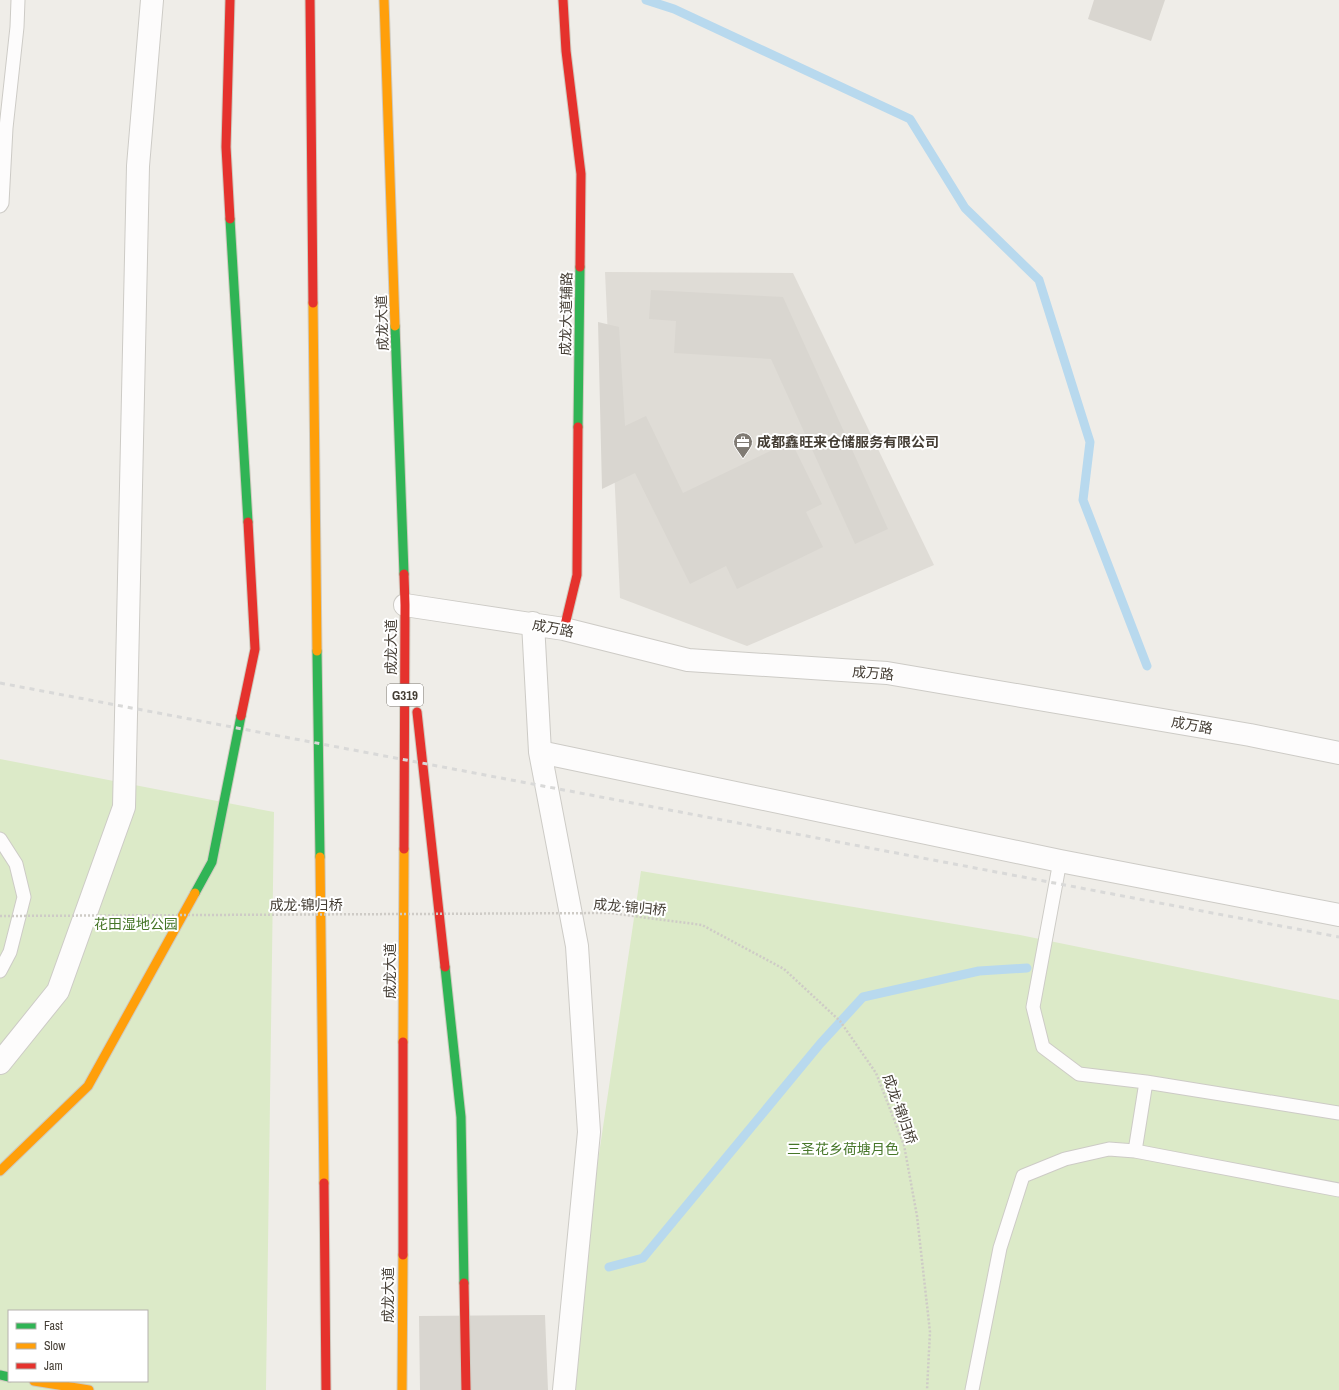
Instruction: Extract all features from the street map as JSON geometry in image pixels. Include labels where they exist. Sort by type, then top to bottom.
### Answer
[{"type":"main road","points":[[0,1171],[88,1086],[212,862],[255,649],[226,147],[230,0]]},
{"type":"main road","points":[[310,0],[326,1390]]},
{"type":"main road","name":"成龙大道","points":[[384,0],[405,605],[402,1390]]},
{"type":"main road","name":"成龙大道辅路","points":[[563,0],[566,51],[581,174],[576,575],[564,629]]},
{"type":"main road","points":[[405,605],[414,684]]},
{"type":"main road","points":[[416,700],[461,1117],[466,1390]]},
{"type":"main road","points":[[40,1382],[89,1390]]},
{"type":"street","points":[[0,1063],[58,991],[124,807],[138,166],[152,0]]},
{"type":"street","name":"成万路","points":[[405,605],[533,623],[564,629],[688,660],[887,673],[1250,735],[1339,754]]},
{"type":"street","points":[[533,623],[540,752],[577,946],[589,1132],[564,1390]]},
{"type":"street","points":[[540,752],[1060,861],[1339,915]]},
{"type":"lane","points":[[0,206],[2,203],[6,128],[17,27],[18,0]]},
{"type":"lane","points":[[0,839],[16,864],[24,897],[10,952],[0,971]]},
{"type":"lane","points":[[1060,861],[1033,1007],[1043,1047],[1079,1074],[1146,1082],[1339,1113]]},
{"type":"lane","points":[[1135,1151],[1146,1082]]},
{"type":"lane","points":[[972,1390],[1000,1248],[1023,1176],[1065,1159],[1109,1149],[1135,1151],[1339,1190]]},
{"type":"path","name":"成龙·锦归桥","points":[[0,916],[610,913],[702,925],[784,969],[840,1021],[876,1073],[904,1145],[917,1216],[930,1332],[927,1390]]},
{"type":"shaded area","points":[[605,272],[793,273],[934,565],[747,646],[620,598]]},
{"type":"green space","name":"花田湿地公园","points":[[0,759],[274,812],[266,1390],[0,1390]]},
{"type":"green space","name":"三圣花乡荷塘月色","points":[[641,871],[1020,935],[1339,1000],[1339,1390],[564,1390]]},
{"type":"building","points":[[1094,0],[1165,0],[1151,41],[1088,19]]},
{"type":"building","points":[[651,290],[783,297],[888,529],[855,544],[771,359],[674,353],[676,321],[649,319]]},
{"type":"building","points":[[598,322],[619,327],[625,426],[646,416],[683,493],[791,441],[822,504],[806,512],[823,547],[737,589],[726,566],[690,584],[635,473],[602,489]]},
{"type":"building","points":[[545,1315],[548,1390],[420,1390],[419,1316]]},
{"type":"waterway","points":[[646,0],[674,9],[910,119],[965,208],[1039,280],[1090,442],[1083,500],[1147,666]]},
{"type":"waterway","points":[[609,1267],[643,1258],[820,1044],[863,997],[979,971],[1027,968]]},
{"type":"railway","points":[[0,683],[1339,937]]},
{"type":"traffic: fast","points":[[230,219],[248,522]]},
{"type":"traffic: fast","points":[[578,427],[580,267]]},
{"type":"traffic: fast","points":[[395,326],[404,574]]},
{"type":"traffic: fast","points":[[317,651],[320,857]]},
{"type":"traffic: fast","points":[[195,893],[212,862],[241,716]]},
{"type":"traffic: fast","points":[[445,967],[461,1117],[464,1283]]},
{"type":"traffic: fast","points":[[0,1375],[8,1377]]},
{"type":"traffic: slow","points":[[384,0],[395,326]]},
{"type":"traffic: slow","points":[[313,303],[317,651]]},
{"type":"traffic: slow","points":[[403,1042],[404,849]]},
{"type":"traffic: slow","points":[[320,857],[324,1183]]},
{"type":"traffic: slow","points":[[0,1171],[88,1086],[195,893]]},
{"type":"traffic: slow","points":[[402,1390],[403,1255]]},
{"type":"traffic: slow","points":[[40,1382],[89,1390]]},
{"type":"traffic: jam","points":[[230,0],[226,147],[230,219]]},
{"type":"traffic: jam","points":[[310,0],[313,303]]},
{"type":"traffic: jam","points":[[563,0],[566,51],[581,174],[580,267]]},
{"type":"traffic: jam","points":[[564,629],[577,575],[578,427]]},
{"type":"traffic: jam","points":[[241,716],[255,649],[248,522]]},
{"type":"traffic: jam","points":[[404,574],[404,849]]},
{"type":"traffic: jam","points":[[417,712],[445,967]]},
{"type":"traffic: jam","points":[[403,1042],[403,1255]]},
{"type":"traffic: jam","points":[[324,1183],[326,1390]]},
{"type":"traffic: jam","points":[[464,1283],[466,1390]]},
{"type":"place","name":"成都鑫旺来仓储服务有限公司","points":[[743,459]]}]
